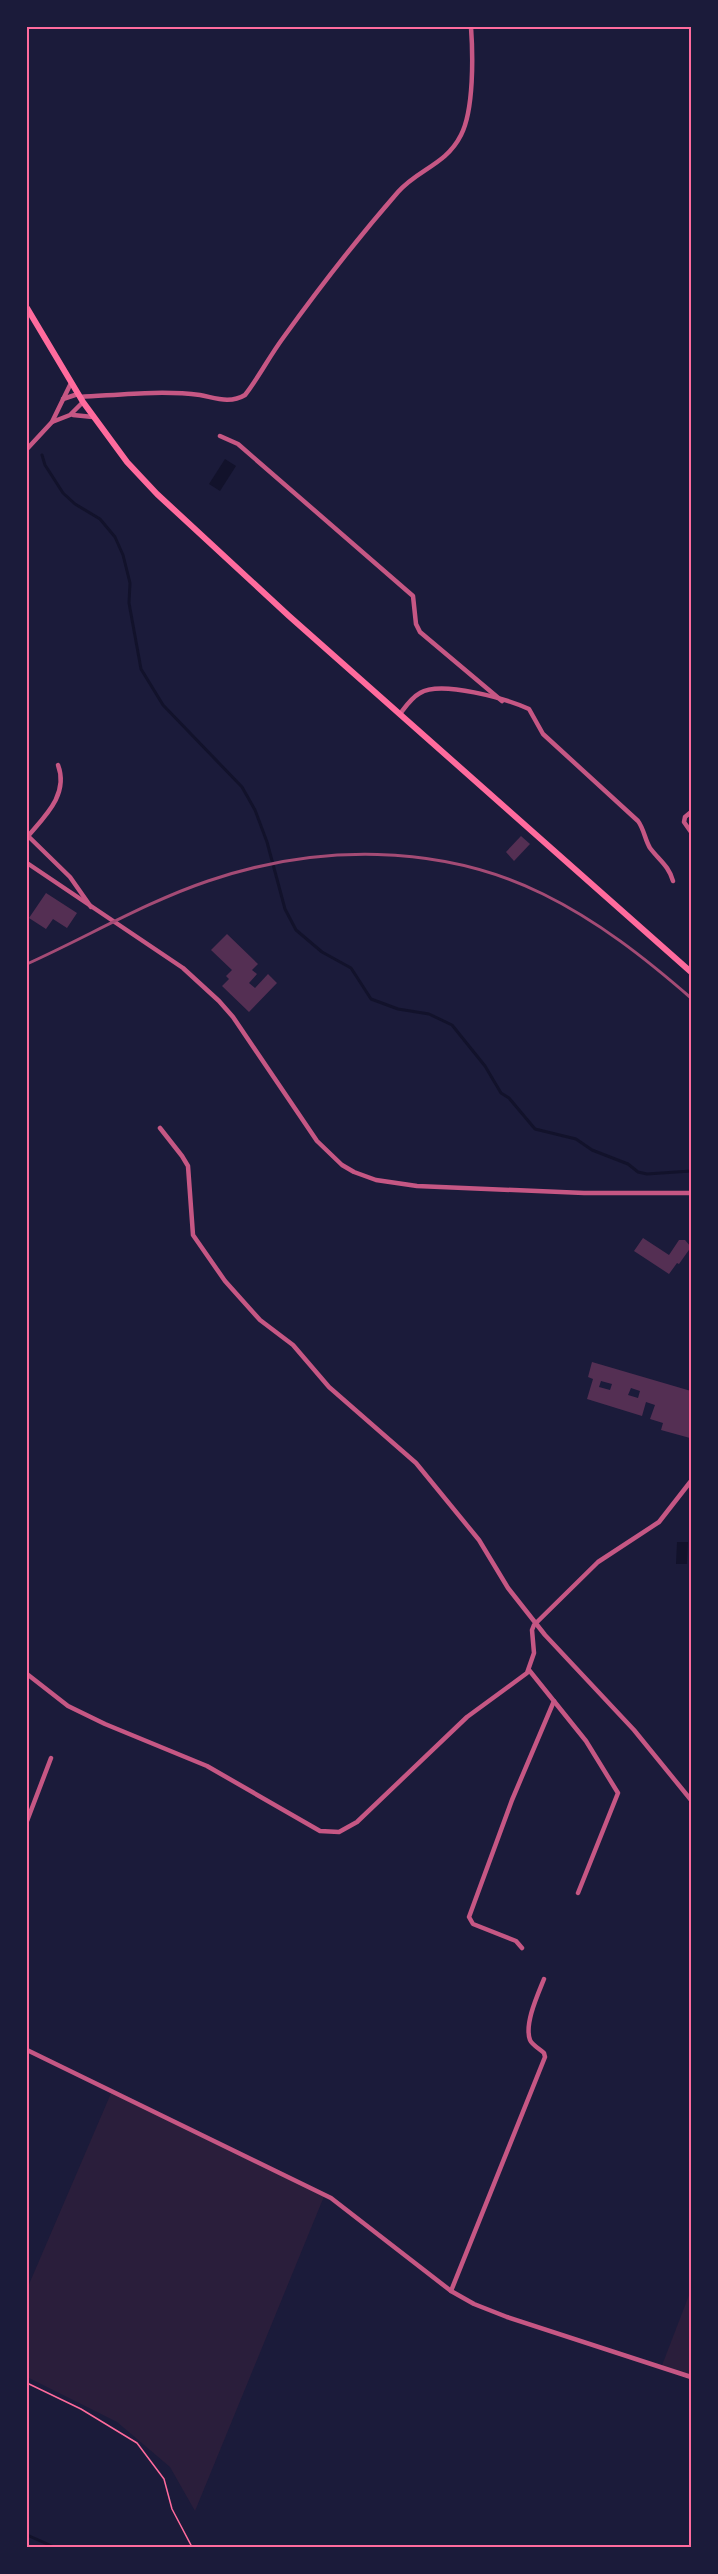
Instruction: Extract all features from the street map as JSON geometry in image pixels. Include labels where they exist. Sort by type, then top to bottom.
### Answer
[{"type":"main road","points":[[27,308],[93,417],[127,462],[169,506],[289,616],[691,972]]},
{"type":"street","points":[[63,399],[158,394],[195,395],[230,400],[245,395],[315,294],[398,193],[414,177],[440,162],[457,143],[466,124],[471,82],[471,27]]},
{"type":"street","points":[[27,449],[52,422],[71,383]]},
{"type":"street","points":[[70,415],[80,398]]},
{"type":"street","points":[[52,422],[70,415],[93,417]]},
{"type":"street","points":[[220,436],[238,444],[413,596],[416,624],[420,632],[502,701]]},
{"type":"street","points":[[400,714],[412,698],[421,692],[440,687],[461,690],[529,709],[543,734],[638,821],[644,829],[649,847],[670,870],[673,881]]},
{"type":"street","points":[[58,765],[62,774],[58,796],[51,809],[27,836],[70,877],[93,909]]},
{"type":"street","points":[[691,812],[685,817],[684,822],[691,832]]},
{"type":"street","points":[[27,863],[183,968],[219,1001],[246,1035],[317,1141],[337,1161],[354,1172],[376,1180],[417,1186],[584,1193],[691,1193]]},
{"type":"street","points":[[160,1128],[188,1166],[191,1225],[195,1238],[225,1281],[260,1320],[293,1345],[329,1387],[416,1463],[479,1540],[508,1588],[536,1623],[634,1731],[691,1800]]},
{"type":"street","points":[[27,1674],[68,1706],[105,1724],[196,1761],[254,1791],[314,1828],[333,1833],[344,1831],[354,1825],[467,1717],[529,1670],[534,1647],[532,1628],[536,1623],[598,1562],[636,1540],[659,1522],[691,1481]]},
{"type":"street","points":[[529,1670],[586,1742],[618,1793],[578,1893]]},
{"type":"street","points":[[522,1948],[516,1941],[473,1924],[469,1917],[508,1811],[554,1701]]},
{"type":"street","points":[[27,1821],[51,1758]]},
{"type":"street","points":[[451,2291],[545,2057],[529,2037],[532,2008],[544,1979]]},
{"type":"street","points":[[27,2050],[331,2198],[451,2291],[474,2304],[507,2318],[691,2377]]},
{"type":"path","points":[[27,2384],[81,2409],[136,2443],[164,2479],[172,2509],[192,2547]]},
{"type":"shaded area","points":[[225,459],[236,466],[220,491],[209,484]]},
{"type":"shaded area","points":[[677,1542],[688,1542],[687,1564],[676,1564]]},
{"type":"shaded area","points":[[112,2091],[325,2194],[195,2511],[170,2467],[117,2422],[27,2377],[27,2289]]},
{"type":"shaded area","points":[[691,2290],[691,2376],[661,2368]]},
{"type":"building","points":[[521,836],[530,844],[514,861],[506,852]]},
{"type":"building","points":[[46,893],[77,913],[67,928],[53,919],[46,929],[29,918]]},
{"type":"building","points":[[227,934],[258,964],[252,970],[257,974],[249,983],[255,988],[268,974],[277,983],[249,1012],[222,986],[229,979],[226,976],[232,970],[211,950]]},
{"type":"building","points":[[643,1238],[669,1255],[679,1240],[685,1240],[691,1247],[669,1274],[634,1251]]},
{"type":"building","points":[[592,1362],[691,1391],[690,1438],[661,1430],[663,1423],[650,1419],[655,1405],[646,1402],[642,1416],[587,1399],[593,1379],[588,1377]],"holes":[[[601,1381],[612,1384],[610,1390],[599,1387]],[[631,1388],[640,1391],[638,1398],[628,1395]]]},
{"type":"waterway","points":[[42,455],[45,465],[63,493],[75,504],[100,519],[115,537],[123,555],[130,583],[129,603],[141,669],[163,705],[242,787],[255,810],[267,842],[285,909],[296,930],[322,952],[351,968],[371,999],[398,1009],[429,1014],[452,1025],[485,1066],[501,1093],[509,1098],[535,1129],[576,1139],[592,1150],[628,1164],[638,1172],[647,1174],[691,1171]]},
{"type":"waterway","points":[[27,2535],[54,2547]]},
{"type":"railway","points":[[27,964],[139,909],[208,881],[291,860],[334,855],[377,855],[420,858],[462,865],[503,877],[543,894],[583,916],[620,941],[691,998]]}]
